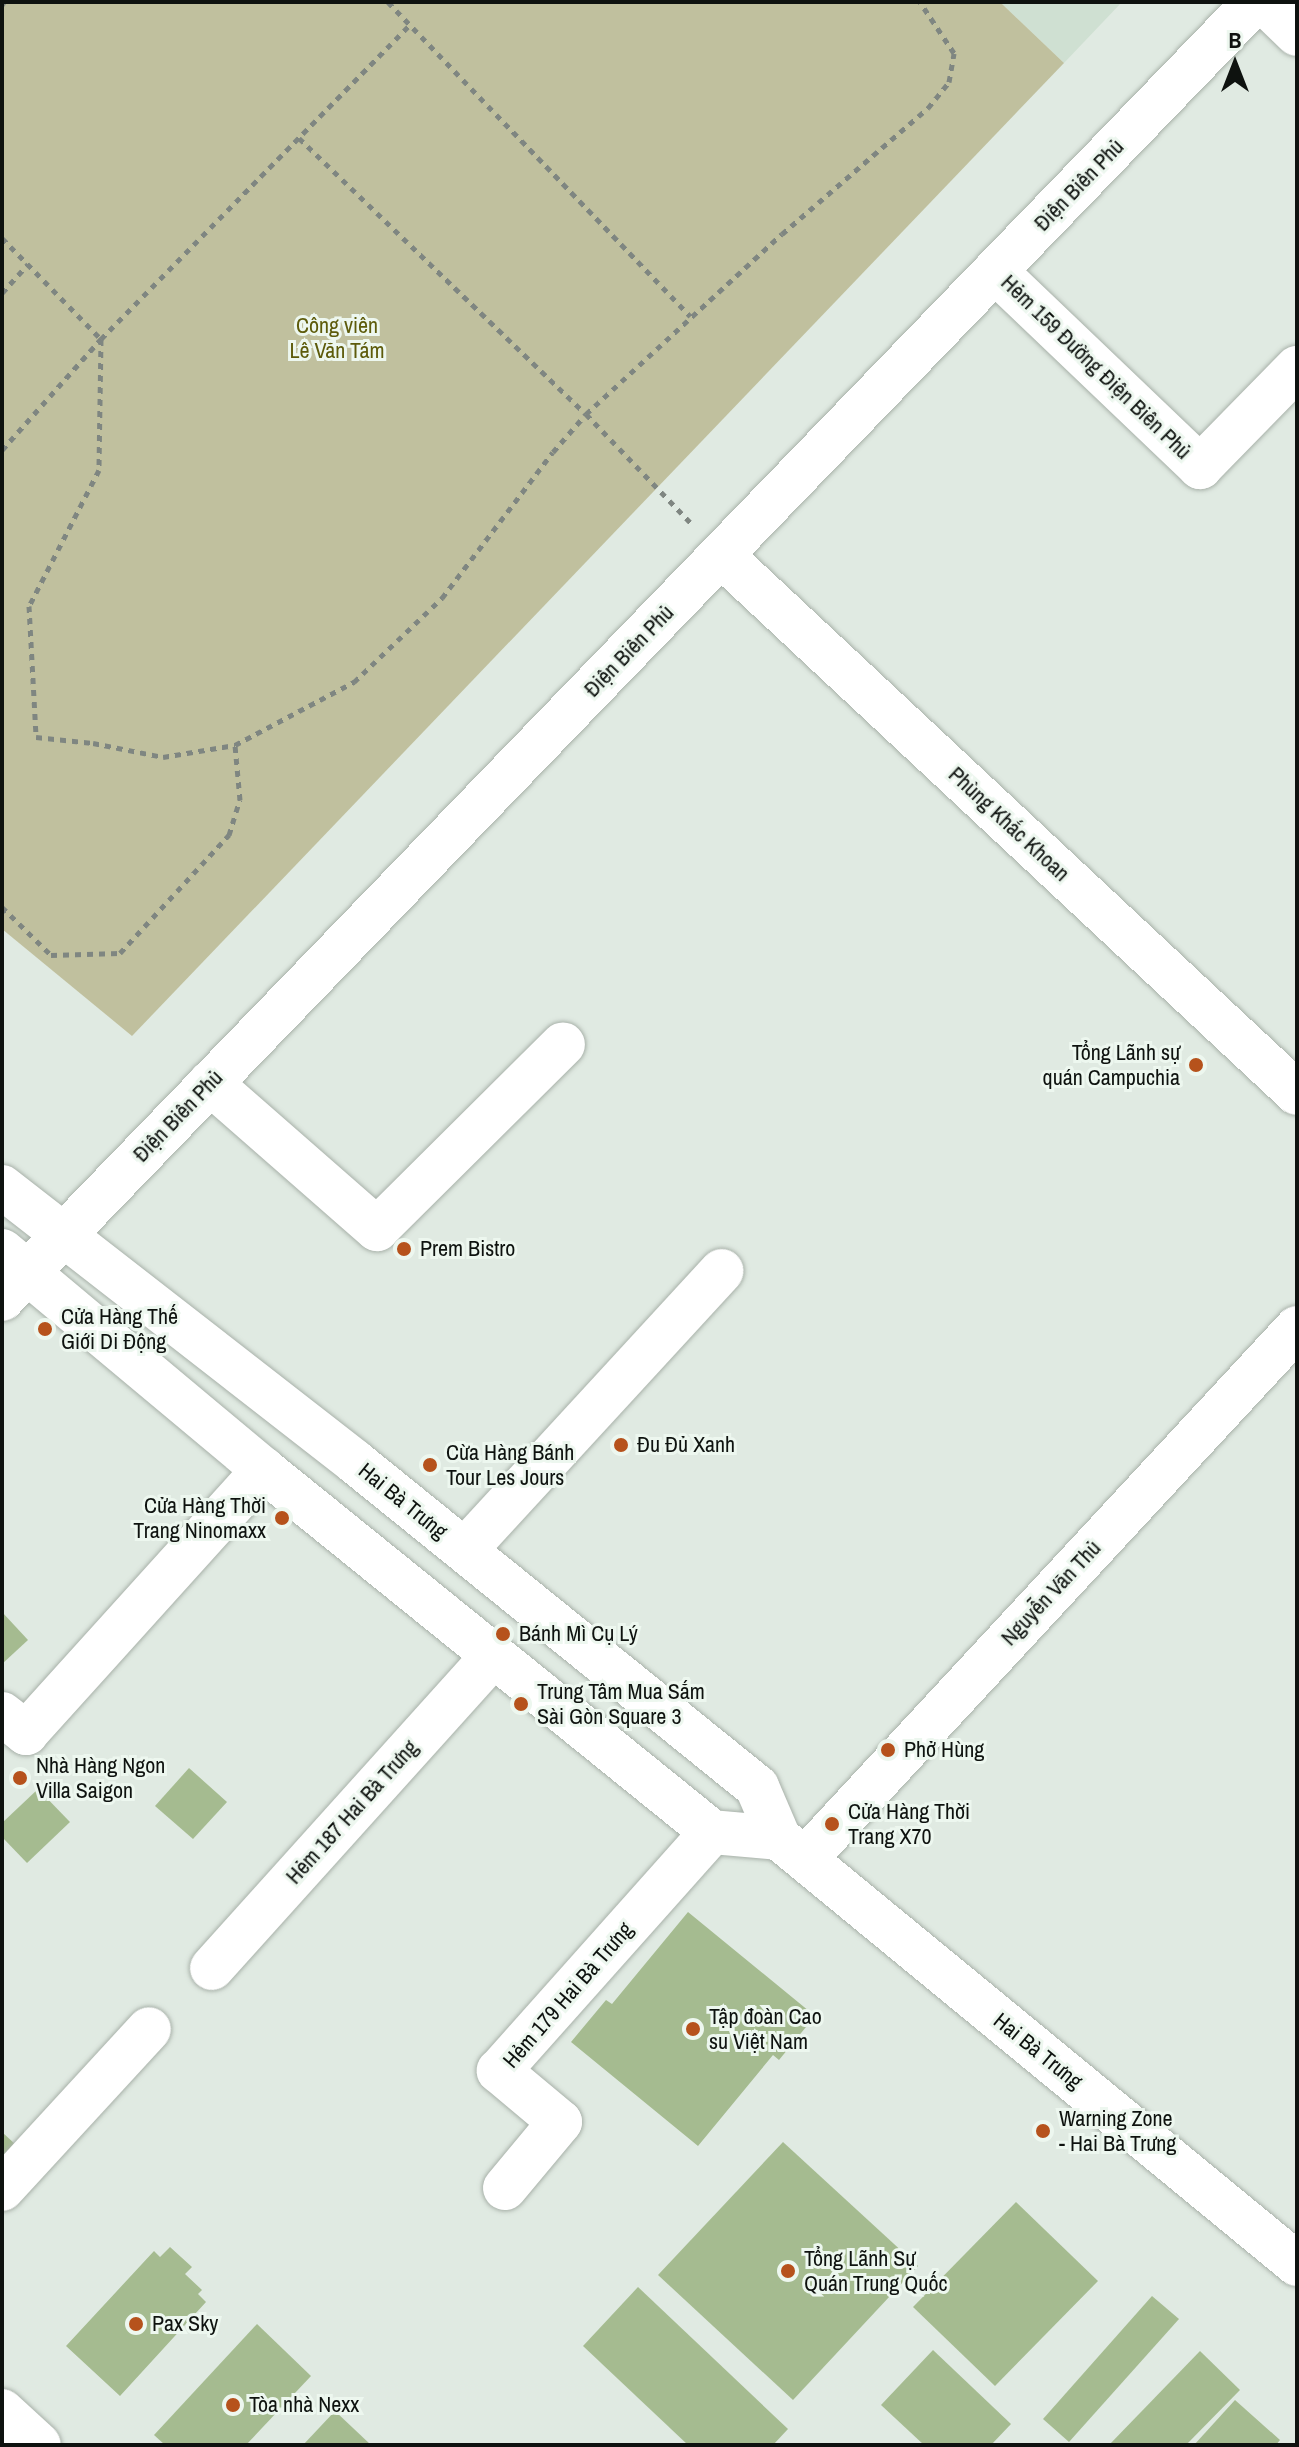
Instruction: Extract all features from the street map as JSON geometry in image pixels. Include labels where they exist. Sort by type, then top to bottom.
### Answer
[{"type":"main road","name":"Điện Biên Phủ","points":[[11,1274],[63,1235],[1255,2]]},
{"type":"main road","points":[[1264,2],[1297,34]]},
{"type":"main road","name":"Hẻm 159 Đường Điện Biên Phủ","points":[[995,271],[1200,467],[1297,368]]},
{"type":"main road","name":"Phùng Khắc Khoan","points":[[721,555],[1297,1093]]},
{"type":"main road","points":[[210,1083],[377,1229],[563,1044]]},
{"type":"main road","name":"Hai Bà Trưng","points":[[2,1187],[465,1550],[757,1787],[792,1848],[1297,2264]]},
{"type":"main road","points":[[465,1550],[722,1271]]},
{"type":"main road","points":[[11,1274],[264,1470],[712,1832],[792,1848]]},
{"type":"main road","name":"Nguyễn Văn Thủ","points":[[792,1848],[1297,1328]]},
{"type":"main road","points":[[2,1714],[26,1733],[264,1470]]},
{"type":"main road","name":"Hẻm 187 Hai Bà Trưng","points":[[212,1968],[493,1656]]},
{"type":"main road","points":[[712,1832],[757,1787]]},
{"type":"main road","name":"Hẻm 179 Hai Bà Trưng","points":[[505,2188],[560,2122],[499,2071],[712,1832]]},
{"type":"main road","points":[[2,2189],[149,2029]]},
{"type":"main road","points":[[2,2411],[39,2445]]},
{"type":"path","points":[[388,2],[690,316]]},
{"type":"path","points":[[2,238],[101,339],[99,470],[29,606],[36,737],[93,743],[163,757],[235,745],[354,682],[442,598],[553,452],[586,414],[690,316],[928,108],[949,82],[954,53],[920,2]]},
{"type":"path","points":[[2,450],[101,339],[410,25]]},
{"type":"path","points":[[299,138],[586,414],[721,555]]},
{"type":"path","points":[[2,293],[28,264]]},
{"type":"path","points":[[2,907],[51,955],[120,953],[229,835],[240,800],[235,745]]},
{"type":"shaded area","points":[[1000,2],[1122,2],[1064,63]]},
{"type":"green space","name":"Công viên Lê Văn Tám","points":[[2,2],[1000,2],[1064,63],[132,1036],[2,929]]},
{"type":"building","points":[[2,1612],[28,1640],[2,1664]]},
{"type":"building","points":[[189,1768],[227,1802],[193,1839],[155,1806]]},
{"type":"building","points":[[38,1789],[70,1822],[27,1863],[2,1837],[2,1823]]},
{"type":"building","name":"Tập đoàn Cao su Việt Nam","points":[[688,1912],[815,2016],[779,2060],[773,2055],[698,2146],[571,2042],[606,2000],[612,2004]]},
{"type":"building","points":[[2,2132],[30,2158],[2,2188]]},
{"type":"building","name":"Tổng Lãnh Sự Quán Trung Quốc","points":[[783,2142],[918,2266],[793,2400],[658,2275]]},
{"type":"building","points":[[1016,2202],[1098,2281],[995,2386],[913,2307]]},
{"type":"building","name":"Pax Sky","points":[[170,2247],[192,2267],[185,2274],[202,2290],[198,2294],[206,2302],[120,2396],[66,2346],[154,2251],[160,2257]]},
{"type":"building","points":[[638,2287],[788,2429],[773,2445],[688,2445],[583,2346]]},
{"type":"building","points":[[1152,2296],[1179,2319],[1069,2442],[1043,2419]]},
{"type":"building","name":"Tòa nhà Nexx","points":[[257,2324],[311,2376],[246,2445],[165,2445],[154,2435]]},
{"type":"building","points":[[933,2350],[1011,2424],[991,2445],[924,2445],[881,2405]]},
{"type":"building","points":[[1200,2351],[1240,2390],[1186,2445],[1109,2445]]},
{"type":"building","points":[[1235,2400],[1280,2440],[1276,2445],[1194,2445]]},
{"type":"building","points":[[335,2411],[371,2445],[303,2445]]},
{"type":"place","name":"Tổng Lãnh sự quán Campuchia","points":[[1196,1065]]},
{"type":"place","name":"Prem Bistro","points":[[404,1249]]},
{"type":"place","name":"Cửa Hàng Thế Giới Di Động","points":[[45,1329]]},
{"type":"place","name":"Đu Đủ Xanh","points":[[621,1445]]},
{"type":"place","name":"Cừa Hàng Bánh Tour Les Jours","points":[[430,1465]]},
{"type":"place","name":"Cửa Hàng Thời Trang Ninomaxx","points":[[282,1518]]},
{"type":"place","name":"Bánh Mì Cụ Lý","points":[[503,1634]]},
{"type":"place","name":"Trung Tâm Mua Sắm Sài Gòn Square 3","points":[[521,1704]]},
{"type":"place","name":"Phở Hùng","points":[[888,1750]]},
{"type":"place","name":"Nhà Hàng Ngon Villa Saigon","points":[[20,1778]]},
{"type":"place","name":"Cửa Hàng Thời Trang X70","points":[[832,1824]]},
{"type":"place","name":"Tập đoàn Cao su Việt Nam","points":[[693,2029]]},
{"type":"place","name":"Warning Zone - Hai Bà Trưng","points":[[1043,2131]]},
{"type":"place","name":"Tổng Lãnh Sự Quán Trung Quốc","points":[[788,2271]]},
{"type":"place","name":"Pax Sky","points":[[136,2324]]},
{"type":"place","name":"Tòa nhà Nexx","points":[[233,2405]]}]
